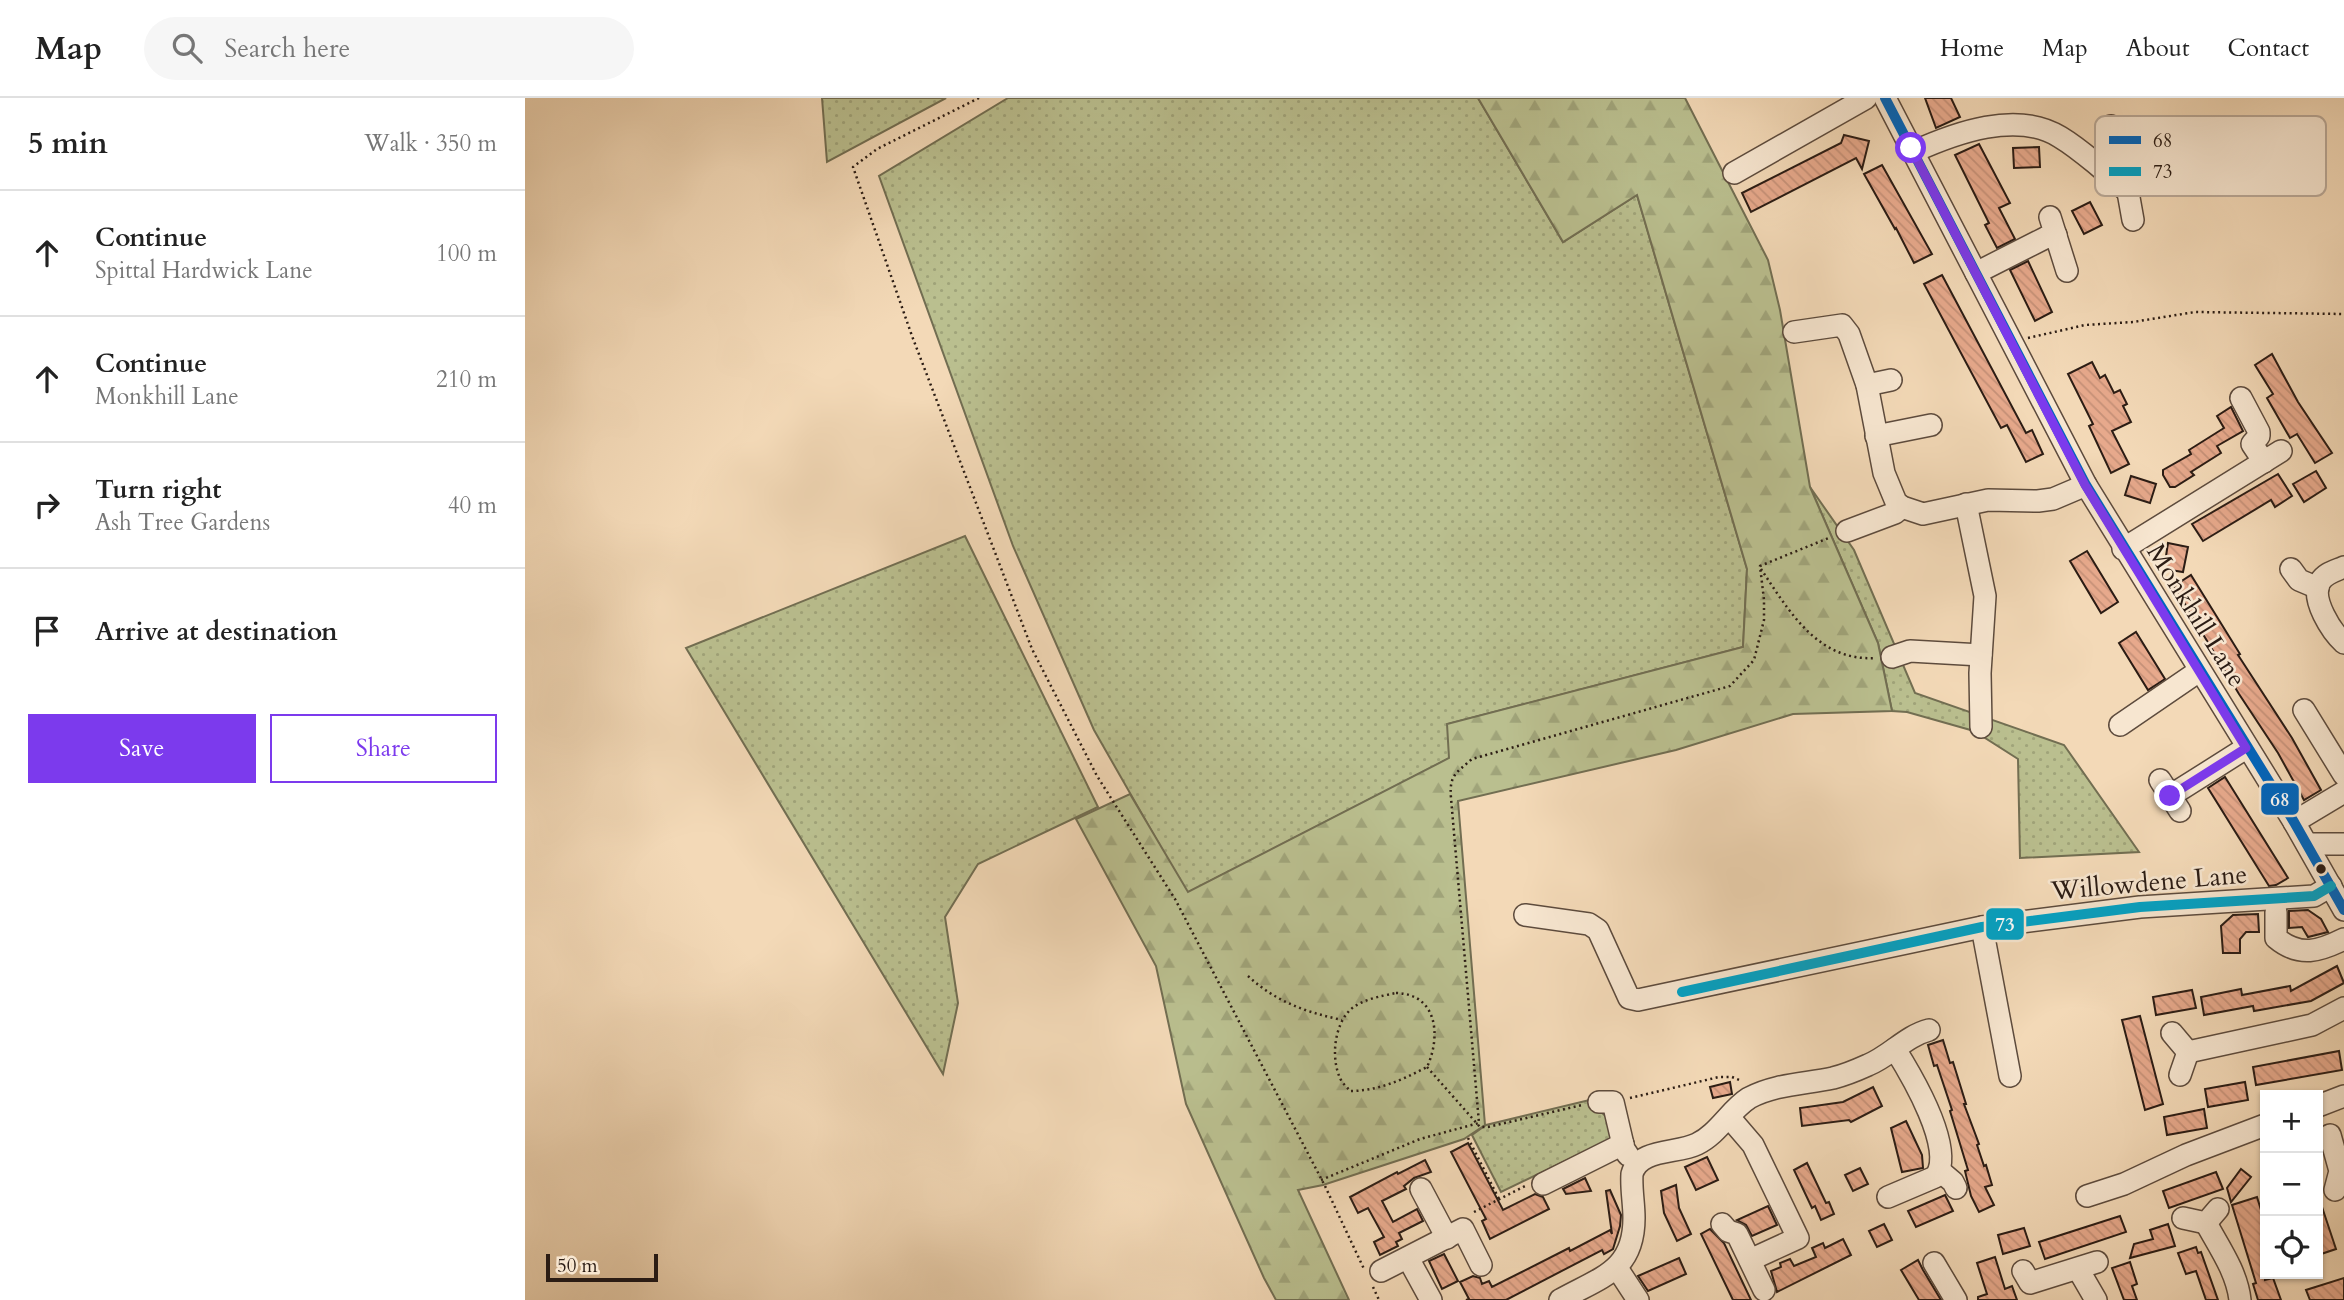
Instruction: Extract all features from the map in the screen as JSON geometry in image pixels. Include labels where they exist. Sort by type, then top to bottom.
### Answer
[{"type":"street","points":[[1734,173],[1865,98]]},
{"type":"street","name":"Monkhill Lane","points":[[1885,98],[2085,485],[2294,822],[2344,910]]},
{"type":"street","points":[[1913,152],[1968,131],[2004,126],[2033,126],[2060,136],[2095,165]]},
{"type":"street","points":[[2129,196],[2133,219]]},
{"type":"street","points":[[1976,273],[2053,226],[2067,271]]},
{"type":"street","points":[[1794,332],[1843,317],[1867,385],[1884,473],[1896,502],[1902,507],[1923,514],[1988,500],[2053,499],[2085,485]]},
{"type":"street","points":[[1867,385],[1891,380]]},
{"type":"street","points":[[2123,549],[2273,457],[2252,444],[2259,432],[2241,398]]},
{"type":"street","points":[[1876,436],[1930,425]]},
{"type":"street","points":[[1966,504],[1985,596],[1980,664],[1981,727]]},
{"type":"street","points":[[1847,531],[1895,513],[1902,507]]},
{"type":"street","points":[[2344,567],[2327,574],[2320,581],[2318,589],[2327,623],[2344,643]]},
{"type":"street","points":[[2291,569],[2299,580],[2318,589]]},
{"type":"street","points":[[1892,657],[1910,651],[1980,664]]},
{"type":"street","points":[[2120,725],[2199,671]]},
{"type":"street","points":[[2304,710],[2344,775]]},
{"type":"street","points":[[2170,795],[2246,748]]},
{"type":"street","points":[[2294,822],[2344,792]]},
{"type":"street","points":[[2307,844],[2344,844]]},
{"type":"street","name":"Willowdene Lane","points":[[1525,915],[1589,924],[1598,930],[1629,998],[1638,1000],[1982,928],[2140,907],[2314,896],[2331,886]]},
{"type":"street","points":[[2276,912],[2276,934],[2279,941],[2315,951],[2344,939]]},
{"type":"street","points":[[1982,928],[2010,1076]]},
{"type":"street","points":[[2188,1052],[2312,1025],[2344,1008]]},
{"type":"street","points":[[1560,1300],[1617,1268],[1631,1249],[1634,1218],[1632,1174],[1637,1163],[1645,1157],[1696,1145],[1746,1101],[1758,1094],[1836,1077],[1871,1064],[1918,1033],[1929,1030]]},
{"type":"street","points":[[2172,1033],[2188,1052]]},
{"type":"street","points":[[1888,1197],[1935,1177],[1942,1164],[1936,1132],[1910,1074],[1895,1049]]},
{"type":"street","points":[[2180,1075],[2188,1052]]},
{"type":"street","points":[[2323,1104],[2344,1096]]},
{"type":"street","points":[[1606,1101],[1627,1153],[1637,1163]]},
{"type":"street","points":[[1729,1117],[1753,1145],[1807,1234],[1750,1260]]},
{"type":"street","points":[[2087,1196],[2124,1184],[2186,1155],[2260,1127]]},
{"type":"street","points":[[2330,1135],[2340,1177]]},
{"type":"street","points":[[1543,1184],[1623,1144]]},
{"type":"street","points":[[1940,1171],[1953,1181],[1956,1188]]},
{"type":"street","points":[[1423,1188],[1455,1234],[1481,1265]]},
{"type":"street","points":[[2183,1218],[2212,1216],[2240,1300]]},
{"type":"street","points":[[1729,1229],[1750,1260],[1764,1290]]},
{"type":"street","points":[[1373,1278],[1455,1234]]},
{"type":"street","points":[[1408,1258],[1431,1300]]},
{"type":"street","points":[[1934,1263],[1956,1300]]},
{"type":"street","points":[[2026,1277],[2087,1265],[2096,1300]]},
{"type":"street","points":[[1617,1268],[1639,1300]]},
{"type":"path","points":[[979,98],[877,149],[853,167],[912,336],[1032,649],[1097,776],[1175,899],[1373,1278],[1379,1300]]},
{"type":"path","points":[[2012,343],[2050,331],[2085,325],[2195,312],[2344,314]]},
{"type":"path","points":[[1760,566],[1847,531]]},
{"type":"path","points":[[1321,1180],[1420,1139],[1479,1123],[1452,811],[1452,776],[1472,759],[1730,686],[1754,660],[1764,620],[1760,566]]},
{"type":"path","points":[[1760,566],[1789,612],[1811,637],[1836,652],[1863,659],[1892,657]]},
{"type":"path","points":[[1248,976],[1283,1002],[1343,1021]]},
{"type":"path","points":[[1409,993],[1423,1004],[1434,1018],[1433,1054],[1427,1067],[1396,1082],[1369,1091],[1350,1091],[1340,1078],[1335,1042],[1343,1021],[1350,1010],[1377,997],[1409,993]]},
{"type":"path","points":[[1427,1067],[1480,1127],[1719,1077],[1740,1079],[1758,1094]]},
{"type":"path","points":[[1468,1138],[1499,1199]]},
{"type":"green space","points":[[822,98],[946,98],[827,162]]},
{"type":"green space","points":[[1008,98],[1478,98],[1563,242],[1637,195],[1747,569],[1743,647],[1448,724],[1450,758],[1187,893],[1094,730],[1013,546],[879,176]]},
{"type":"green space","points":[[1478,98],[1685,98],[1768,260],[1780,310],[1810,487],[1878,643],[1892,711],[1793,714],[1676,750],[1458,801],[1485,1125],[1464,1139],[1323,1185],[1298,1190],[1349,1300],[1276,1300],[1186,1104],[1156,966],[1076,819],[1130,794],[1188,892],[1449,758],[1447,724],[1743,647],[1747,569],[1637,195],[1563,242]]},
{"type":"green space","points":[[1810,487],[1854,550],[1915,693],[2064,745],[2139,852],[2020,858],[2018,759],[1974,731],[1907,712],[1892,711],[1878,643]]},
{"type":"green space","points":[[965,536],[1098,807],[978,864],[945,917],[958,1003],[943,1074],[686,648]]},
{"type":"green space","points":[[1598,1098],[1601,1112],[1610,1120],[1611,1139],[1501,1192],[1472,1135],[1486,1125]]},
{"type":"building","points":[[1925,98],[1951,98],[1960,117],[1936,128]]},
{"type":"building","points":[[1844,135],[1869,141],[1862,169],[1856,158],[1751,212],[1742,193],[1841,143]]},
{"type":"building","points":[[1979,144],[2010,203],[1999,208],[2015,239],[1997,248],[1985,225],[1989,223],[1955,155]]},
{"type":"building","points":[[2039,147],[2040,167],[2014,168],[2013,148]]},
{"type":"building","points":[[1882,165],[1932,254],[1914,263],[1864,174]]},
{"type":"building","points":[[2090,202],[2102,225],[2084,234],[2072,211]]},
{"type":"building","points":[[2028,261],[2052,312],[2035,321],[2010,270]]},
{"type":"building","points":[[1942,275],[2026,433],[2032,430],[2043,454],[2026,462],[2007,425],[2001,428],[1924,284]]},
{"type":"building","points":[[2272,354],[2298,402],[2332,453],[2315,463],[2297,434],[2290,438],[2267,398],[2273,394],[2255,365]]},
{"type":"building","points":[[2092,362],[2100,378],[2105,375],[2114,393],[2120,390],[2127,404],[2123,406],[2131,422],[2112,431],[2129,464],[2111,473],[2089,426],[2093,424],[2068,374]]},
{"type":"building","points":[[2231,407],[2243,431],[2217,446],[2221,453],[2191,472],[2194,475],[2175,487],[2170,487],[2163,470],[2191,454],[2189,450],[2224,428],[2217,416]]},
{"type":"building","points":[[2316,471],[2326,488],[2304,502],[2293,484]]},
{"type":"building","points":[[2278,474],[2292,496],[2275,507],[2271,500],[2203,541],[2192,524]]},
{"type":"building","points":[[2131,476],[2156,484],[2150,503],[2125,495]]},
{"type":"building","points":[[2168,543],[2188,547],[2183,572],[2164,569]]},
{"type":"building","points":[[2087,551],[2118,602],[2101,613],[2070,561]]},
{"type":"building","points":[[2191,575],[2321,790],[2304,800],[2278,753],[2174,586]]},
{"type":"building","points":[[2136,632],[2165,679],[2148,690],[2119,643]]},
{"type":"building","points":[[2225,777],[2288,878],[2276,885],[2269,886],[2208,788]]},
{"type":"building","points":[[2308,910],[2321,919],[2328,932],[2308,937],[2302,927],[2289,928],[2289,911]]},
{"type":"building","points":[[2258,914],[2259,932],[2246,932],[2240,939],[2240,953],[2223,953],[2221,926],[2233,915]]},
{"type":"building","points":[[2337,966],[2344,983],[2311,1001],[2254,1011],[2253,1006],[2204,1015],[2201,997],[2241,989],[2242,995],[2290,986],[2291,991]]},
{"type":"building","points":[[2192,990],[2196,1008],[2156,1015],[2153,997]]},
{"type":"building","points":[[2140,1016],[2163,1104],[2145,1110],[2122,1020]]},
{"type":"building","points":[[1943,1040],[1950,1063],[1953,1062],[1964,1104],[1979,1144],[1977,1145],[1992,1185],[1985,1187],[1994,1205],[1979,1212],[1971,1196],[1965,1171],[1968,1170],[1950,1111],[1952,1110],[1928,1045]]},
{"type":"building","points":[[2339,1051],[2342,1070],[2256,1085],[2253,1067]]},
{"type":"building","points":[[1730,1082],[1732,1094],[1713,1098],[1710,1087]]},
{"type":"building","points":[[2245,1082],[2248,1100],[2208,1107],[2205,1089]]},
{"type":"building","points":[[1873,1087],[1882,1106],[1851,1122],[1849,1120],[1802,1126],[1800,1108],[1843,1102]]},
{"type":"building","points":[[2204,1109],[2207,1128],[2167,1135],[2164,1117]]},
{"type":"building","points":[[1906,1121],[1922,1155],[1923,1168],[1902,1172],[1891,1128]]},
{"type":"building","points":[[1468,1143],[1503,1210],[1535,1194],[1543,1197],[1549,1209],[1490,1239],[1482,1221],[1486,1219],[1451,1152]]},
{"type":"building","points":[[1707,1157],[1718,1180],[1696,1190],[1685,1167]]},
{"type":"building","points":[[1425,1160],[1431,1172],[1414,1178],[1404,1186],[1406,1189],[1382,1201],[1393,1222],[1417,1209],[1423,1221],[1399,1233],[1402,1239],[1396,1242],[1398,1246],[1380,1255],[1374,1242],[1384,1237],[1368,1208],[1358,1213],[1350,1197]]},
{"type":"building","points":[[1807,1163],[1834,1214],[1821,1220],[1815,1206],[1812,1208],[1794,1170]]},
{"type":"building","points":[[1860,1168],[1868,1184],[1853,1191],[1845,1175]]},
{"type":"building","points":[[2241,1169],[2251,1177],[2231,1202],[2227,1188]]},
{"type":"building","points":[[2216,1172],[2223,1189],[2169,1208],[2163,1191]]},
{"type":"building","points":[[1585,1178],[1591,1191],[1566,1194],[1563,1189]]},
{"type":"building","points":[[1676,1185],[1679,1208],[1691,1234],[1677,1241],[1664,1213],[1661,1191]]},
{"type":"building","points":[[1610,1190],[1621,1215],[1613,1249],[1604,1254],[1602,1250],[1506,1300],[1466,1300],[1469,1299],[1460,1282],[1473,1276],[1480,1278],[1482,1284],[1489,1281],[1492,1287],[1569,1248],[1570,1251],[1610,1230],[1612,1234],[1606,1191]]},
{"type":"building","points":[[1945,1195],[1953,1211],[1916,1227],[1908,1211]]},
{"type":"building","points":[[2257,1197],[2260,1207],[2260,1279],[2273,1279],[2281,1300],[2258,1300],[2253,1284],[2256,1283],[2232,1205]]},
{"type":"building","points":[[1768,1206],[1777,1225],[1752,1236],[1746,1225],[1737,1220]]},
{"type":"building","points":[[2323,1210],[2336,1249],[2323,1253]]},
{"type":"building","points":[[2120,1216],[2126,1232],[2045,1259],[2039,1242]]},
{"type":"building","points":[[1884,1224],[1892,1240],[1877,1247],[1869,1231]]},
{"type":"building","points":[[2168,1224],[2175,1246],[2130,1258],[2134,1244],[2153,1239],[2150,1230]]},
{"type":"building","points":[[2024,1228],[2030,1246],[2003,1254],[1998,1235]]},
{"type":"building","points":[[1710,1229],[1724,1243],[1751,1300],[1733,1300],[1701,1234]]},
{"type":"building","points":[[1843,1239],[1851,1255],[1777,1292],[1771,1271],[1781,1267],[1780,1263],[1790,1259],[1794,1266],[1816,1257],[1812,1248],[1823,1243],[1825,1248]]},
{"type":"building","points":[[2196,1247],[2198,1253],[2201,1252],[2218,1300],[2206,1300],[2196,1271],[2186,1274],[2178,1253]]},
{"type":"building","points":[[1444,1254],[1458,1281],[1442,1289],[1429,1261]]},
{"type":"building","points":[[1995,1257],[2005,1289],[2012,1286],[2017,1300],[1978,1300],[1978,1297],[1987,1294],[1977,1263]]},
{"type":"building","points":[[1679,1258],[1686,1274],[1648,1291],[1638,1276]]},
{"type":"building","points":[[1918,1260],[1941,1300],[1919,1300],[1901,1270]]},
{"type":"building","points":[[2130,1262],[2137,1284],[2132,1286],[2137,1300],[2124,1300],[2112,1268]]},
{"type":"building","points":[[2344,1278],[2344,1300],[2310,1300],[2306,1290]]},
{"type":"transit line","name":"68","points":[[1885,98],[2086,485],[2294,822],[2344,910]]},
{"type":"transit line","name":"73","points":[[1682,992],[1982,927],[2140,907],[2314,896],[2331,886]]},
{"type":"route","points":[[1911,148],[2085,485],[2246,748],[2170,796]]}]
